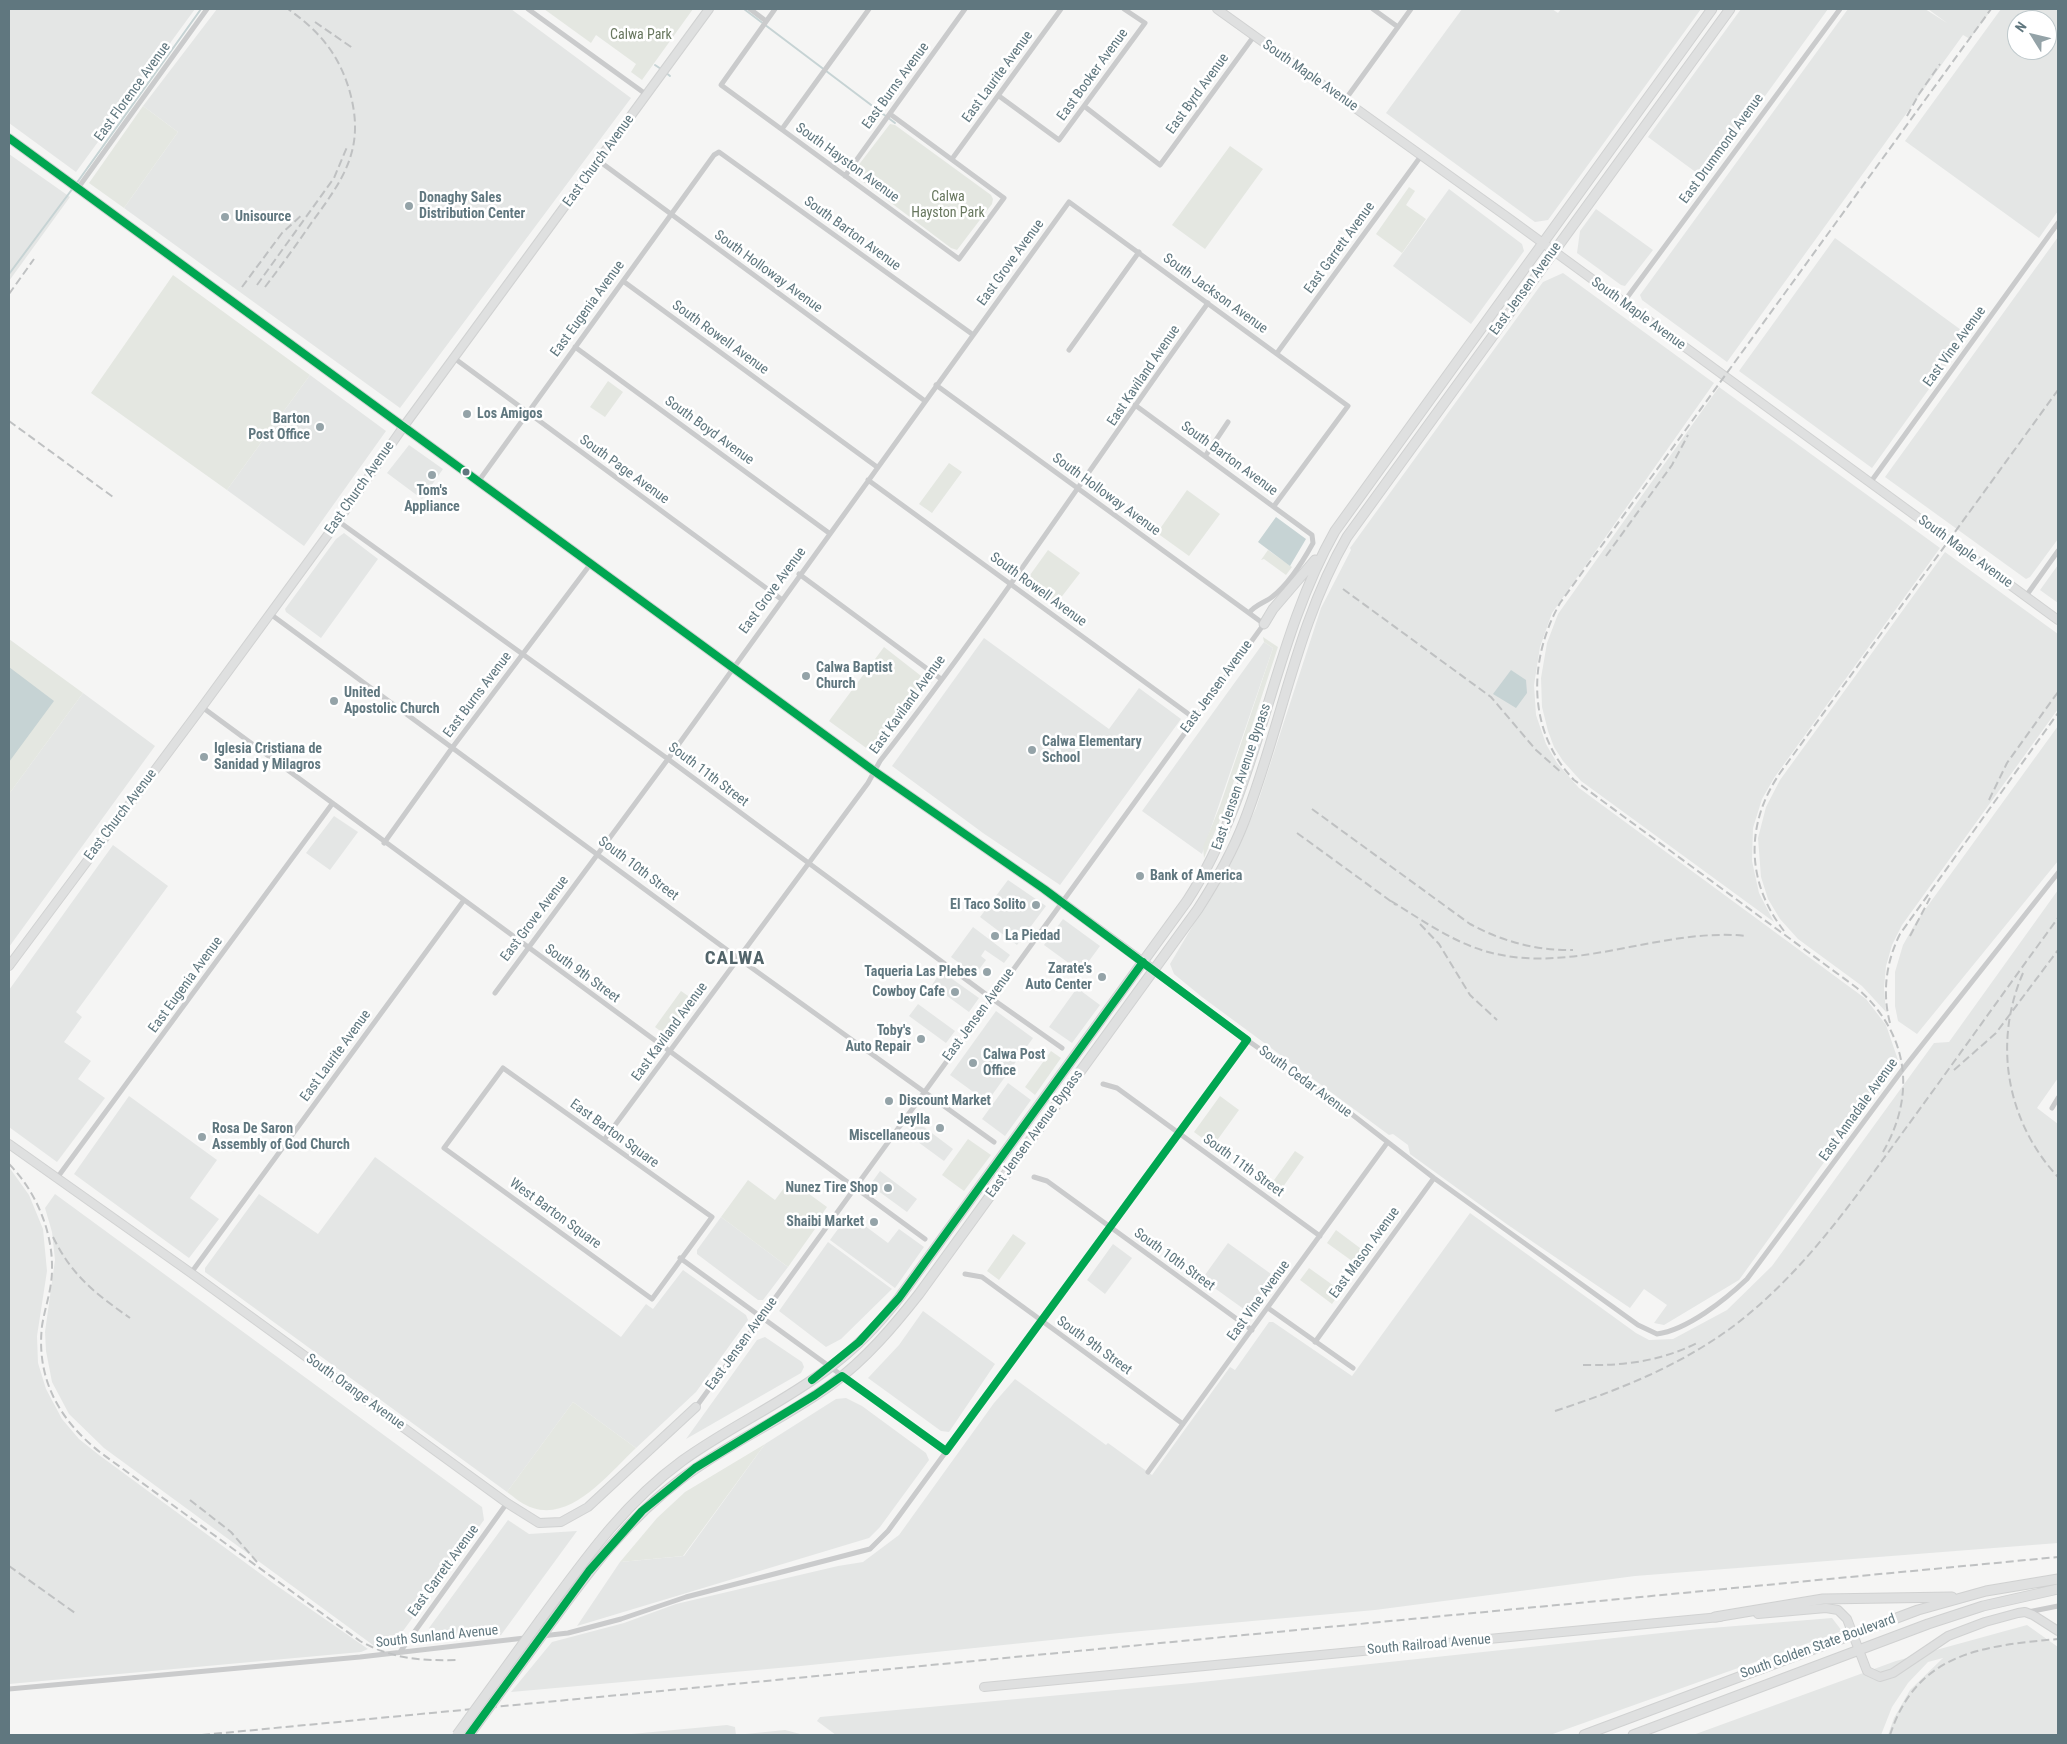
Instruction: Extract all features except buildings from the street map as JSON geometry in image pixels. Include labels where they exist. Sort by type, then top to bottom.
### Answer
[{"type":"main road","name":"East Church Avenue","points":[[9,966],[202,707],[338,521],[404,426],[709,9]]},
{"type":"main road","name":"South Maple Avenue","points":[[1217,9],[1345,100],[2058,620]]},
{"type":"main road","name":"East Jensen Avenue","points":[[1326,546],[1352,504],[1712,9]]},
{"type":"main road","name":"East Jensen Avenue","points":[[1328,573],[1357,522],[1730,9]]},
{"type":"main road","name":"South Cedar Avenue","points":[[9,138],[478,482],[592,562],[874,771],[1061,902],[1154,970]]},
{"type":"main road","points":[[1264,624],[1273,609],[1326,546]]},
{"type":"main road","name":"East Jensen Avenue Bypass","points":[[457,1735],[593,1548],[634,1502],[682,1461],[830,1368],[874,1328],[899,1298],[1191,895],[1220,843],[1243,780],[1302,598],[1326,546]]},
{"type":"main road","name":"East Jensen Avenue Bypass","points":[[469,1735],[603,1553],[642,1511],[680,1479],[842,1376],[875,1346],[906,1310],[1198,909],[1233,849],[1245,820],[1311,615],[1328,573]]},
{"type":"main road","name":"South Orange Avenue","points":[[9,1144],[191,1273],[507,1503],[539,1523],[561,1522],[588,1507],[696,1408]]},
{"type":"main road","name":"South Golden State Boulevard","points":[[1633,1735],[1856,1642],[1918,1610],[2009,1586],[2058,1579]]},
{"type":"main road","name":"South Golden State Boulevard","points":[[1584,1735],[1856,1642],[1968,1610],[2058,1589]]},
{"type":"main road","points":[[1715,1617],[1834,1598],[1962,1597]]},
{"type":"main road","name":"South Railroad Avenue","points":[[984,1687],[1715,1617],[1831,1608],[1845,1616],[1856,1642]]},
{"type":"main road","points":[[1856,1642],[1870,1674],[1877,1677],[1887,1676],[1948,1636],[1985,1622],[2025,1612],[2040,1618],[2058,1631]]},
{"type":"street","name":"East Florence Avenue","points":[[78,188],[208,9]]},
{"type":"street","points":[[528,9],[647,95]]},
{"type":"street","points":[[750,9],[766,21],[773,10]]},
{"type":"street","points":[[782,129],[870,9]]},
{"type":"street","name":"East Burns Avenue","points":[[845,176],[965,9]]},
{"type":"street","name":"East Laurite Avenue","points":[[952,159],[1061,9]]},
{"type":"street","name":"East Booker Avenue","points":[[999,96],[1059,140],[1145,23],[1124,9]]},
{"type":"street","points":[[1373,9],[1398,28]]},
{"type":"street","points":[[1345,100],[1412,9]]},
{"type":"street","name":"East Drummond Avenue","points":[[1623,303],[1840,9]]},
{"type":"street","name":"South Hayston Avenue","points":[[766,21],[721,85],[959,259],[1004,198],[952,159]]},
{"type":"street","name":"East Byrd Avenue","points":[[1084,106],[1160,165],[1254,36]]},
{"type":"street","points":[[890,114],[952,159]]},
{"type":"street","name":"East Eugenia Avenue","points":[[478,482],[670,214],[714,155],[719,152]]},
{"type":"street","name":"South Barton Avenue","points":[[719,152],[972,334]]},
{"type":"street","name":"East Garrett Avenue","points":[[1277,353],[1421,156]]},
{"type":"street","name":"South Holloway Avenue","points":[[599,161],[925,400]]},
{"type":"street","name":"East Grove Avenue","points":[[495,994],[668,758],[1069,202]]},
{"type":"street","name":"South Jackson Avenue","points":[[1069,202],[1348,406],[1274,506]]},
{"type":"street","name":"East Vine Avenue","points":[[1870,483],[2058,223]]},
{"type":"street","points":[[1069,350],[1139,252]]},
{"type":"street","name":"South Rowell Avenue","points":[[623,280],[877,467]]},
{"type":"street","name":"East Kaviland Avenue","points":[[604,1140],[1079,489],[1116,436],[1135,404],[1208,303]]},
{"type":"street","name":"South Boyd Avenue","points":[[575,347],[829,533]]},
{"type":"street","name":"South Page Avenue","points":[[454,358],[527,414],[781,599]]},
{"type":"street","name":"South Holloway Avenue","points":[[936,385],[1264,624]]},
{"type":"street","name":"South Barton Avenue","points":[[1135,404],[1310,532],[1313,543],[1287,582],[1270,599],[1256,605],[1249,613]]},
{"type":"street","points":[[1206,455],[1228,422]]},
{"type":"street","name":"South Rowell Avenue","points":[[868,480],[1194,718]]},
{"type":"street","name":"South 11th Street","points":[[338,521],[522,655],[668,758],[807,863],[1062,1048]]},
{"type":"street","points":[[2026,596],[2058,551]]},
{"type":"street","name":"East Burns Avenue","points":[[384,843],[452,748],[592,562]]},
{"type":"street","points":[[799,574],[941,679]]},
{"type":"street","name":"South 10th Street","points":[[270,613],[452,748],[599,853],[738,958],[877,1056],[923,1092],[994,1142]]},
{"type":"street","name":"East Jensen Avenue","points":[[696,1408],[854,1187],[1264,624]]},
{"type":"street","name":"South 9th Street","points":[[202,707],[384,843],[925,1239]]},
{"type":"street","name":"East Eugenia Avenue","points":[[58,1178],[332,804]]},
{"type":"street","name":"East Annadale Avenue","points":[[1657,1334],[1679,1328],[1723,1300],[1748,1279],[1903,1069],[2058,873]]},
{"type":"street","name":"East Laurite Avenue","points":[[191,1273],[464,900]]},
{"type":"street","name":"South Cedar Avenue","points":[[1154,970],[1247,1040],[1336,1102],[1434,1178],[1638,1325],[1657,1334]]},
{"type":"street","name":"South Sunland Avenue","points":[[9,1689],[400,1652],[568,1633],[621,1619],[686,1597],[857,1554],[870,1549],[879,1542],[946,1452],[1247,1040]]},
{"type":"street","name":"East Barton Square","points":[[444,1148],[503,1068],[712,1217],[680,1258]]},
{"type":"street","name":"South 11th Street","points":[[1103,1084],[1116,1088],[1320,1236]]},
{"type":"street","points":[[2052,1108],[2058,1098]]},
{"type":"street","name":"East Vine Avenue","points":[[1148,1472],[1387,1143]]},
{"type":"street","name":"West Barton Square","points":[[444,1148],[652,1299],[680,1258]]},
{"type":"street","name":"South 10th Street","points":[[1034,1177],[1047,1181],[1252,1330]]},
{"type":"street","name":"East Mason Avenue","points":[[1315,1342],[1434,1178]]},
{"type":"street","points":[[680,1258],[946,1452]]},
{"type":"street","name":"South 9th Street","points":[[966,1274],[982,1278],[1184,1424]]},
{"type":"street","points":[[1268,1308],[1353,1368]]},
{"type":"street","name":"East Garrett Avenue","points":[[400,1652],[507,1503]]},
{"type":"street","points":[[2025,1612],[2058,1606]]},
{"type":"shaded area","points":[[9,9],[195,9],[76,172],[9,123]]},
{"type":"shaded area","points":[[217,9],[511,9],[631,98],[400,408],[124,208],[178,132],[143,106]]},
{"type":"shaded area","points":[[1462,9],[1552,9],[1558,13],[1561,9],[1701,9],[1548,220],[1535,222],[1386,113]]},
{"type":"shaded area","points":[[1741,9],[1828,9],[1705,179],[1648,137]]},
{"type":"shaded area","points":[[1848,9],[1925,9],[1947,23],[1928,9],[1992,9],[1970,39],[1963,35],[1727,362],[1642,300],[1640,295]]},
{"type":"shaded area","points":[[2001,9],[2058,9],[2058,211],[2039,238],[1905,141]]},
{"type":"shaded area","points":[[9,154],[70,197],[9,281]]},
{"type":"shaded area","points":[[1449,189],[1522,244],[1524,251],[1471,324],[1393,266]]},
{"type":"shaded area","points":[[1596,209],[1653,250],[1625,286],[1577,253],[1580,231]]},
{"type":"shaded area","points":[[2058,237],[2058,539],[2030,577],[2026,579],[1885,477]]},
{"type":"shaded area","points":[[1835,238],[1968,335],[1872,468],[1739,371]]},
{"type":"shaded area","points":[[1563,273],[1714,383],[1552,613],[1540,647],[1534,685],[1536,715],[1546,744],[1557,763],[1579,788],[1866,999],[1886,1025],[1898,1060],[1739,1280],[1664,1325],[1654,1323],[1667,1305],[1644,1289],[1630,1308],[1508,1225],[1410,1154],[1408,1145],[1393,1134],[1389,1135],[1202,997],[1174,974],[1170,964],[1234,856],[1256,808],[1321,608],[1351,550],[1350,548],[1543,282]]},
{"type":"shaded area","points":[[310,375],[386,431],[304,546],[227,490]]},
{"type":"shaded area","points":[[1719,387],[1940,548],[1774,778],[1762,799],[1753,828],[1752,861],[1759,893],[1774,922],[1581,781],[1563,761],[1554,747],[1542,707],[1541,678],[1547,643],[1558,614]]},
{"type":"shaded area","points":[[409,445],[443,469],[422,499],[387,473]]},
{"type":"shaded area","points":[[1276,517],[1306,539],[1290,566],[1258,542]]},
{"type":"shaded area","points":[[344,533],[378,559],[321,638],[286,612],[285,609],[336,539]]},
{"type":"shaded area","points":[[1945,552],[2058,634],[2058,709],[1902,925],[1892,945],[1886,966],[1884,988],[1886,1012],[1862,986],[1798,939],[1780,919],[1768,899],[1761,877],[1758,838],[1766,807],[1780,780]]},
{"type":"shaded area","points":[[2058,565],[2058,603],[2040,590]]},
{"type":"shaded area","name":"Calwa Elementary School","points":[[984,638],[1109,729],[1139,688],[1181,719],[1060,885],[983,833],[892,766]]},
{"type":"shaded area","points":[[1264,642],[1273,648],[1202,854],[1142,811]]},
{"type":"shaded area","points":[[9,667],[54,701],[9,762]]},
{"type":"shaded area","points":[[1511,670],[1526,680],[1527,693],[1516,708],[1493,694]]},
{"type":"shaded area","points":[[83,693],[155,746],[9,947],[9,794]]},
{"type":"shaded area","points":[[2058,726],[2058,861],[1917,1034],[1898,1021],[1895,1006],[1895,972],[1903,945],[1916,922]]},
{"type":"shaded area","points":[[334,816],[358,832],[330,870],[306,853]]},
{"type":"shaded area","points":[[113,845],[168,886],[76,1012],[82,1017],[64,1042],[91,1061],[78,1079],[105,1098],[57,1162],[9,1127],[9,990]]},
{"type":"shaded area","points":[[1008,880],[1046,906],[1017,945],[980,917]]},
{"type":"shaded area","points":[[2058,890],[2058,1078],[2037,1108],[2058,1124],[2058,1543],[1635,1576],[1375,1610],[1119,1633],[801,1666],[511,1692],[552,1642],[624,1623],[676,1604],[838,1566],[863,1562],[899,1535],[994,1403],[1015,1379],[1106,1445],[1108,1443],[1152,1475],[1230,1367],[1235,1370],[1269,1322],[1273,1322],[1352,1376],[1470,1213],[1636,1333],[1649,1340],[1673,1339],[1727,1310],[1772,1266],[1934,1043],[1949,1042]]},
{"type":"shaded area","points":[[1063,919],[1100,946],[1081,972],[1044,945]]},
{"type":"shaded area","points":[[973,927],[1010,955],[1004,963],[985,950],[981,956],[986,960],[975,975],[951,957]]},
{"type":"shaded area","name":"Cowboy Cafe","points":[[941,971],[979,998],[969,1012],[932,985]]},
{"type":"shaded area","points":[[1077,988],[1100,1005],[1072,1043],[1049,1027]]},
{"type":"shaded area","points":[[918,1004],[955,1031],[946,1043],[909,1016]]},
{"type":"shaded area","points":[[996,1011],[1033,1038],[987,1102],[950,1075]]},
{"type":"shaded area","points":[[1008,1083],[1031,1100],[1005,1136],[982,1119]]},
{"type":"shaded area","points":[[129,1096],[217,1160],[190,1198],[219,1219],[189,1258],[74,1174]]},
{"type":"shaded area","points":[[916,1121],[953,1149],[944,1161],[907,1134]]},
{"type":"shaded area","points":[[375,1157],[621,1337],[646,1304],[653,1309],[683,1270],[746,1315],[748,1320],[696,1392],[636,1448],[573,1402],[507,1492],[205,1272],[205,1268],[259,1194],[318,1234]]},
{"type":"shaded area","points":[[9,1167],[29,1195],[43,1229],[47,1271],[37,1336],[38,1363],[46,1389],[62,1419],[79,1439],[99,1455],[273,1583],[368,1649],[361,1652],[9,1684]]},
{"type":"shaded area","points":[[880,1171],[917,1199],[907,1212],[870,1185]]},
{"type":"shaded area","points":[[55,1194],[482,1507],[484,1520],[392,1646],[377,1648],[104,1448],[69,1414],[52,1382],[46,1351],[45,1332],[55,1260],[52,1232],[45,1208]]},
{"type":"shaded area","points":[[849,1214],[888,1243],[899,1229],[924,1247],[895,1288],[830,1240]]},
{"type":"shaded area","points":[[721,1217],[788,1267],[763,1300],[758,1300],[697,1254],[697,1250]]},
{"type":"shaded area","points":[[828,1242],[892,1289],[841,1339],[826,1347],[779,1311]]},
{"type":"shaded area","points":[[1228,1243],[1278,1279],[1252,1315],[1202,1279]]},
{"type":"shaded area","points":[[1113,1244],[1132,1258],[1105,1294],[1087,1280]]},
{"type":"shaded area","points":[[923,1311],[995,1364],[949,1432],[941,1431],[868,1378],[899,1345]]},
{"type":"shaded area","points":[[765,1337],[802,1362],[804,1367],[801,1373],[686,1439],[757,1340]]},
{"type":"shaded area","points":[[846,1398],[862,1406],[926,1453],[929,1460],[880,1527],[869,1538],[577,1626],[620,1562],[684,1556],[765,1444],[836,1399]]},
{"type":"shaded area","points":[[508,1520],[529,1534],[577,1531],[501,1635],[437,1641],[429,1628]]},
{"type":"shaded area","points":[[1832,1618],[1842,1631],[1550,1735],[836,1735],[817,1721],[820,1717],[1192,1683],[1699,1629]]},
{"type":"shaded area","points":[[2027,1625],[2058,1647],[2058,1735],[1888,1735],[1894,1718],[1910,1690],[1943,1658],[1928,1662],[1908,1683],[1892,1707],[1881,1735],[1693,1735],[1896,1661]]},
{"type":"shaded area","points":[[727,1725],[735,1727],[736,1735],[621,1735]]},
{"type":"shaded area","points":[[785,1730],[804,1735],[736,1735]]},
{"type":"green space","name":"Calwa Park","points":[[544,9],[693,9],[642,80],[631,72],[636,64],[596,35],[591,43]]},
{"type":"green space","points":[[143,106],[178,132],[124,208],[89,183]]},
{"type":"green space","name":"Calwa Hayston Park","points":[[890,124],[895,125],[991,195],[993,199],[992,204],[957,250],[951,248],[854,175],[854,171]]},
{"type":"green space","points":[[1230,146],[1263,169],[1205,249],[1172,225]]},
{"type":"green space","points":[[1409,187],[1415,191],[1406,205],[1426,219],[1402,253],[1376,234]]},
{"type":"green space","points":[[173,275],[310,375],[227,490],[91,393]]},
{"type":"green space","points":[[608,381],[623,392],[605,417],[590,407]]},
{"type":"green space","points":[[949,463],[962,472],[932,513],[919,504]]},
{"type":"green space","points":[[1187,490],[1220,514],[1189,556],[1157,533]]},
{"type":"green space","points":[[1048,550],[1080,573],[1056,604],[1025,582]]},
{"type":"green space","points":[[1268,550],[1292,567],[1286,575],[1264,559],[1261,560]]},
{"type":"green space","points":[[1263,637],[1278,647],[1225,808],[1204,858],[1203,847],[1220,806],[1273,648],[1264,642]]},
{"type":"green space","points":[[9,639],[83,693],[9,794]]},
{"type":"green space","points":[[884,647],[925,679],[874,749],[869,750],[829,721]]},
{"type":"green space","points":[[681,991],[694,1000],[667,1036],[655,1027]]},
{"type":"green space","points":[[1051,1051],[1061,1058],[1035,1095],[1025,1087]]},
{"type":"green space","points":[[1220,1096],[1239,1110],[1213,1146],[1194,1132]]},
{"type":"green space","points":[[968,1139],[991,1155],[964,1191],[942,1175]]},
{"type":"green space","points":[[1295,1151],[1304,1157],[1278,1194],[1269,1187]]},
{"type":"green space","points":[[748,1180],[775,1200],[790,1180],[827,1207],[813,1227],[815,1229],[788,1267],[721,1217]]},
{"type":"green space","points":[[1336,1230],[1368,1254],[1359,1266],[1327,1243]]},
{"type":"green space","points":[[1013,1234],[1026,1243],[999,1280],[987,1271]]},
{"type":"green space","points":[[1309,1268],[1341,1291],[1332,1304],[1300,1280]]},
{"type":"green space","points":[[573,1402],[636,1448],[603,1481],[576,1501],[548,1510],[529,1507],[507,1492]]},
{"type":"green space","points":[[765,1444],[683,1556],[620,1562],[657,1518],[685,1492]]},
{"type":"waterway","points":[[76,184],[201,9]]},
{"type":"waterway","points":[[744,9],[895,123]]},
{"type":"waterway","points":[[655,65],[661,69]]},
{"type":"waterway","points":[[665,72],[670,76]]},
{"type":"waterway","points":[[9,274],[73,188]]},
{"type":"railway","points":[[265,287],[324,206],[343,175],[353,145],[355,128],[354,110],[349,89],[339,64],[318,34],[288,9]]},
{"type":"railway","points":[[1883,1152],[1894,1130],[1903,1086],[1902,1065],[1897,1044],[1887,1024],[1874,1006],[1857,988],[1574,780],[1559,761],[1547,740],[1540,717],[1537,694],[1538,671],[1549,625],[1560,603],[1991,9]]},
{"type":"railway","points":[[315,22],[354,49]]},
{"type":"railway","points":[[1907,116],[1919,94],[1940,64]]},
{"type":"railway","points":[[257,285],[334,178],[347,147]]},
{"type":"railway","points":[[242,287],[282,233],[303,214]]},
{"type":"railway","points":[[9,294],[34,259]]},
{"type":"railway","points":[[1784,931],[1771,912],[1762,893],[1757,873],[1755,853],[1756,832],[1769,792],[1780,773],[2058,390]]},
{"type":"railway","points":[[9,421],[113,497]]},
{"type":"railway","points":[[1606,556],[1672,465],[1688,435]]},
{"type":"railway","points":[[1343,589],[1491,697],[1536,750],[1562,773]]},
{"type":"railway","points":[[1989,800],[2007,763],[2058,692]]},
{"type":"railway","points":[[1890,1023],[1886,1000],[1887,978],[1891,956],[1900,934],[2058,713]]},
{"type":"railway","points":[[1312,809],[1470,924],[1520,944],[1546,949],[1573,950]]},
{"type":"railway","points":[[1297,833],[1396,905]]},
{"type":"railway","points":[[1910,936],[1930,898]]},
{"type":"railway","points":[[1391,901],[1439,931],[1465,944],[1492,953],[1524,958],[1556,958],[1588,954],[1683,938],[1715,935],[1747,936]]},
{"type":"railway","points":[[1555,1411],[1648,1376],[1693,1353],[1735,1325],[1783,1282],[1846,1210],[2058,918]]},
{"type":"railway","points":[[1420,924],[1439,944],[1470,995],[1497,1020]]},
{"type":"railway","points":[[1954,1070],[1996,1033],[2058,950]]},
{"type":"railway","points":[[2023,973],[2014,999],[2008,1026],[2007,1053],[2010,1080],[2016,1106],[2026,1131],[2040,1155],[2058,1177]]},
{"type":"railway","points":[[9,1164],[35,1199],[46,1227],[52,1256],[52,1277],[42,1326],[41,1346],[47,1381],[63,1413],[86,1441],[360,1641],[384,1652],[408,1658],[458,1660]]},
{"type":"railway","points":[[53,1237],[68,1263],[86,1283],[106,1301],[130,1318]]},
{"type":"railway","points":[[1583,1365],[1613,1365],[1642,1361],[1670,1354],[1697,1343]]},
{"type":"railway","points":[[190,1500],[231,1532],[257,1562]]},
{"type":"railway","points":[[202,1735],[2058,1557]]},
{"type":"railway","points":[[9,1566],[75,1613]]},
{"type":"railway","points":[[1890,1735],[1902,1707],[1917,1686],[1935,1670],[1956,1658],[1979,1651],[2004,1645],[2058,1639]]},
{"type":"transit line","points":[[9,138],[874,771],[1044,889],[1247,1040],[946,1451],[842,1376],[815,1395],[695,1468],[642,1511],[589,1571],[469,1735]]},
{"type":"transit line","points":[[812,1380],[859,1342],[899,1298],[1143,962]]},
{"type":"place","name":"Donaghy Sales Distribution Center","points":[[409,206]]},
{"type":"place","name":"Unisource","points":[[225,217]]},
{"type":"place","name":"Los Amigos","points":[[467,414]]},
{"type":"place","name":"Barton Post Office","points":[[320,427]]},
{"type":"place","name":"Tom's Appliance","points":[[432,475]]},
{"type":"place","name":"Calwa Baptist Church","points":[[806,676]]},
{"type":"place","name":"United Apostolic Church","points":[[334,701]]},
{"type":"place","name":"Calwa Elementary School","points":[[1032,750]]},
{"type":"place","name":"Iglesia Cristiana de Sanidad y Milagros","points":[[204,757]]},
{"type":"place","name":"Bank of America","points":[[1140,876]]},
{"type":"place","name":"El Taco Solito","points":[[1036,905]]},
{"type":"place","name":"La Piedad","points":[[995,936]]},
{"type":"place","name":"Taqueria Las Plebes","points":[[987,972]]},
{"type":"place","name":"Zarate's Auto Center","points":[[1102,977]]},
{"type":"place","name":"Cowboy Cafe","points":[[955,992]]},
{"type":"place","name":"Toby's Auto Repair","points":[[921,1039]]},
{"type":"place","name":"Calwa Post Office","points":[[973,1063]]},
{"type":"place","name":"Discount Market","points":[[889,1101]]},
{"type":"place","name":"Jeylla Miscellaneous","points":[[940,1128]]},
{"type":"place","name":"Rosa De Saron Assembly of God Church","points":[[202,1137]]},
{"type":"place","name":"Nunez Tire Shop","points":[[888,1188]]},
{"type":"place","name":"Shaibi Market","points":[[874,1222]]},
{"type":"district","name":"CALWA","points":[[735,959]]}]
